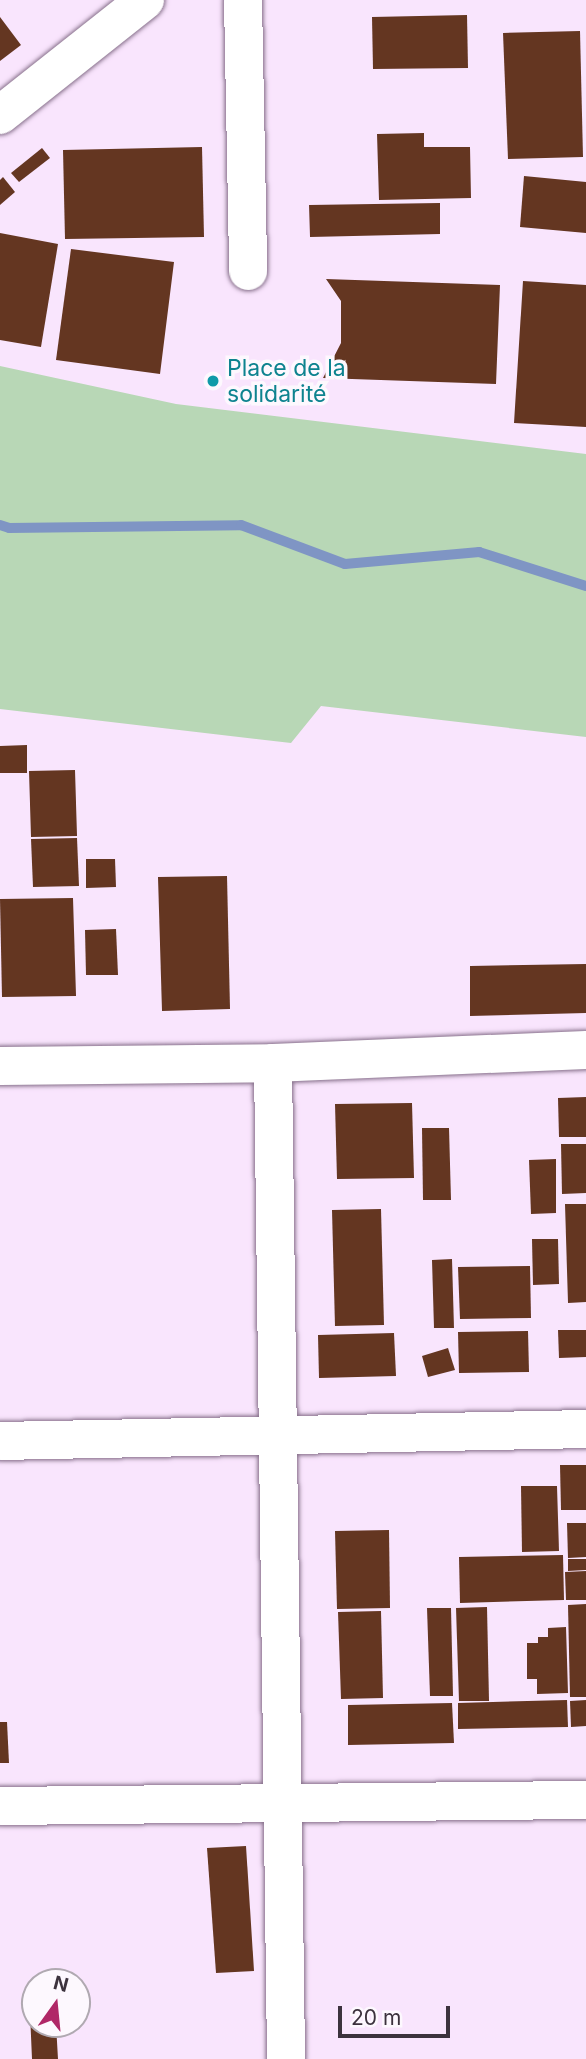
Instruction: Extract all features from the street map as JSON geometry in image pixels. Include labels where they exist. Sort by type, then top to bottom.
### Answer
[{"type":"street","points":[[0,115],[145,0]]},
{"type":"street","points":[[243,0],[248,271]]},
{"type":"street","points":[[0,1066],[273,1063],[586,1050]]},
{"type":"street","points":[[273,1063],[286,2059]]},
{"type":"street","points":[[0,1441],[586,1429]]},
{"type":"street","points":[[0,1806],[586,1800]]},
{"type":"green space","points":[[0,366],[176,404],[586,454],[586,737],[321,706],[291,743],[0,709]]},
{"type":"building","points":[[467,15],[468,68],[373,69],[372,17]]},
{"type":"building","points":[[0,17],[21,45],[0,61]]},
{"type":"building","points":[[580,31],[583,157],[508,159],[503,33]]},
{"type":"building","points":[[424,133],[424,147],[470,147],[471,198],[379,200],[377,134]]},
{"type":"building","points":[[202,147],[204,237],[65,239],[63,150]]},
{"type":"building","points":[[42,148],[50,158],[19,182],[11,173]]},
{"type":"building","points":[[524,176],[586,182],[586,233],[520,227]]},
{"type":"building","points":[[3,177],[15,192],[0,205],[0,180]]},
{"type":"building","points":[[440,203],[440,234],[310,237],[309,205]]},
{"type":"building","points":[[0,233],[58,244],[41,347],[0,340]]},
{"type":"building","points":[[71,249],[174,262],[160,374],[56,360]]},
{"type":"building","points":[[326,279],[500,285],[496,384],[323,378],[341,343],[341,301]]},
{"type":"building","points":[[523,281],[586,285],[586,427],[514,423]]},
{"type":"building","points":[[27,745],[27,773],[0,773],[0,746]]},
{"type":"building","points":[[75,770],[77,836],[31,837],[29,771]]},
{"type":"building","points":[[77,838],[79,886],[33,887],[31,839]]},
{"type":"building","points":[[86,859],[115,859],[116,887],[86,888]]},
{"type":"building","points":[[227,876],[230,1009],[162,1011],[158,877]]},
{"type":"building","points":[[73,898],[76,996],[2,997],[0,899]]},
{"type":"building","points":[[116,929],[118,975],[86,975],[85,930]]},
{"type":"building","points":[[586,964],[586,1013],[470,1016],[470,966]]},
{"type":"building","points":[[586,1097],[586,1137],[559,1137],[558,1098]]},
{"type":"building","points":[[412,1103],[414,1178],[337,1179],[335,1104]]},
{"type":"building","points":[[422,1128],[449,1128],[451,1200],[423,1200]]},
{"type":"building","points":[[561,1144],[586,1144],[586,1193],[562,1194]]},
{"type":"building","points":[[556,1159],[556,1213],[531,1214],[529,1160]]},
{"type":"building","points":[[565,1204],[586,1204],[586,1302],[568,1303]]},
{"type":"building","points":[[381,1209],[384,1325],[335,1326],[332,1210]]},
{"type":"building","points":[[532,1239],[558,1239],[559,1284],[533,1285]]},
{"type":"building","points":[[452,1259],[454,1328],[434,1328],[432,1260]]},
{"type":"building","points":[[530,1266],[531,1318],[460,1319],[458,1267]]},
{"type":"building","points":[[558,1330],[586,1330],[586,1357],[559,1358]]},
{"type":"building","points":[[528,1331],[529,1372],[459,1373],[458,1332]]},
{"type":"building","points":[[394,1333],[396,1376],[319,1378],[318,1335]]},
{"type":"building","points":[[448,1348],[455,1370],[428,1377],[422,1356]]},
{"type":"building","points":[[560,1465],[586,1465],[586,1510],[561,1510]]},
{"type":"building","points":[[521,1486],[557,1486],[559,1551],[522,1552]]},
{"type":"building","points":[[567,1523],[586,1523],[586,1557],[568,1558]]},
{"type":"building","points":[[389,1530],[390,1608],[337,1609],[335,1531]]},
{"type":"building","points":[[563,1555],[564,1600],[460,1603],[459,1557]]},
{"type":"building","points":[[568,1559],[586,1559],[586,1570],[568,1571]]},
{"type":"building","points":[[586,1571],[586,1600],[566,1600],[565,1572]]},
{"type":"building","points":[[586,1604],[586,1697],[570,1697],[568,1605]]},
{"type":"building","points":[[487,1607],[489,1701],[459,1701],[456,1608]]},
{"type":"building","points":[[427,1608],[451,1608],[453,1696],[430,1696]]},
{"type":"building","points":[[381,1611],[383,1698],[341,1699],[338,1612]]},
{"type":"building","points":[[566,1627],[568,1693],[537,1694],[537,1679],[527,1679],[527,1643],[538,1643],[538,1637],[548,1637],[548,1628]]},
{"type":"building","points":[[567,1700],[568,1727],[458,1729],[458,1703]]},
{"type":"building","points":[[586,1700],[586,1726],[571,1727],[570,1701]]},
{"type":"building","points":[[452,1703],[454,1743],[348,1745],[348,1705]]},
{"type":"building","points":[[0,1722],[7,1722],[9,1763],[0,1763]]},
{"type":"building","points":[[246,1846],[254,1971],[216,1973],[207,1848]]},
{"type":"building","points":[[31,2038],[57,2038],[58,2059],[32,2059]]},
{"type":"waterway","points":[[0,525],[9,528],[241,525],[345,564],[479,552],[586,586]]},
{"type":"place","name":"Place de la solidarité","points":[[213,381]]}]
